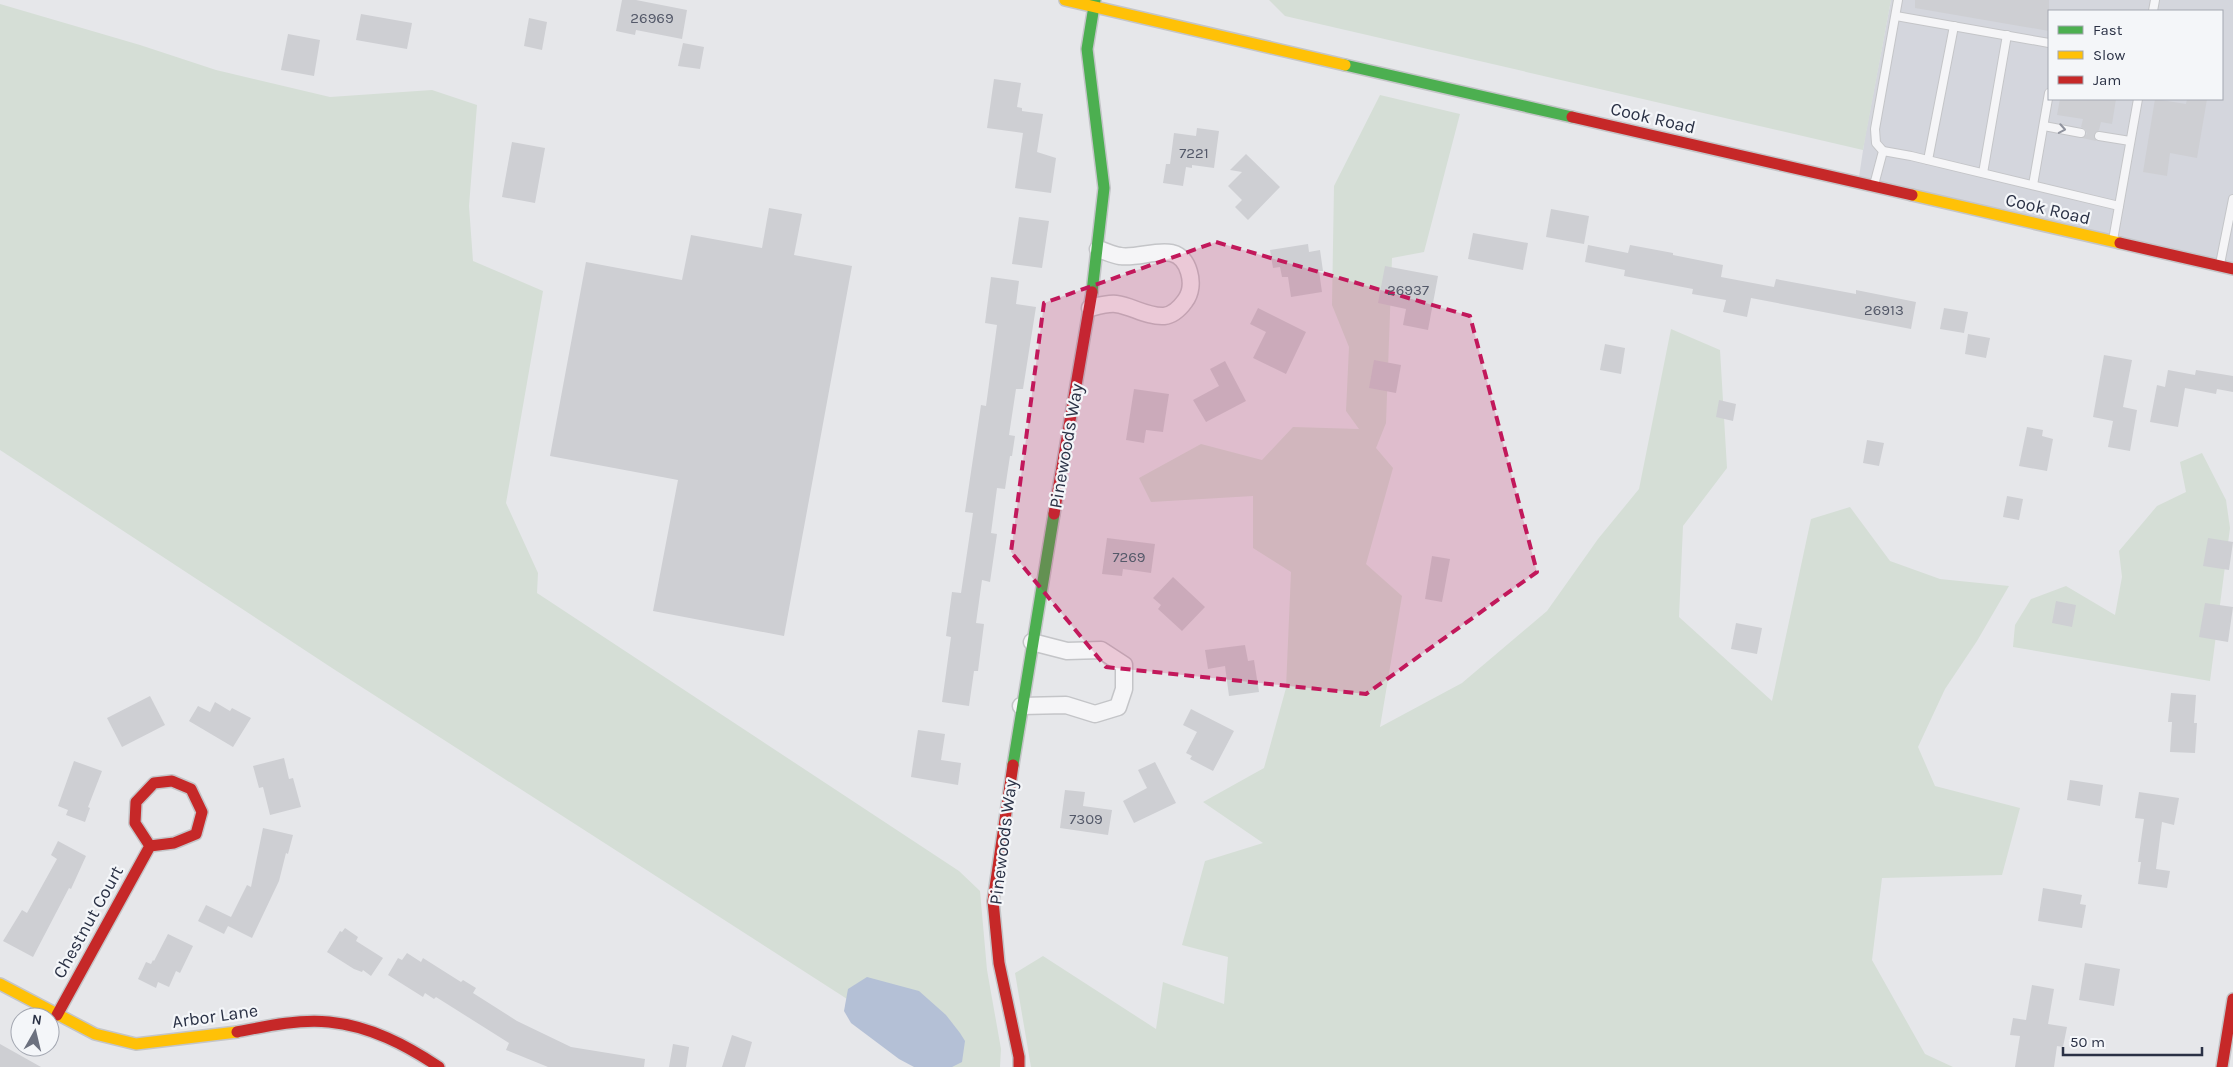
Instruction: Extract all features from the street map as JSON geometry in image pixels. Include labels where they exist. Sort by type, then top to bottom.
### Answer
[{"type":"street","name":"Cook Road","points":[[1065,0],[1094,3],[2233,269]]},
{"type":"street","name":"Pinewoods Way","points":[[1019,1067],[1019,1057],[999,964],[993,901],[1021,706],[1090,308],[1098,249],[1104,188],[1087,49],[1094,3]]},
{"type":"street","points":[[1090,308],[1114,303],[1136,308],[1149,314],[1165,316],[1180,309],[1189,295],[1191,279],[1187,263],[1176,255],[1159,251],[1142,256],[1121,256],[1098,249]]},
{"type":"street","points":[[1021,706],[1066,705],[1095,714],[1118,707],[1124,689],[1124,664],[1101,650],[1067,651],[1032,642]]},
{"type":"street","points":[[172,781],[191,788],[202,812],[196,834],[174,844],[150,846],[135,823],[136,802],[154,783],[172,781]]},
{"type":"street","name":"Chestnut Court","points":[[60,1010],[150,846]]},
{"type":"street","name":"Arbor Lane","points":[[0,984],[42,1007]]},
{"type":"street","points":[[2222,1067],[2233,999]]},
{"type":"street","name":"Arbor Lane","points":[[60,1016],[95,1034],[136,1044],[232,1033],[280,1024],[329,1022],[369,1031],[405,1044],[439,1067]]},
{"type":"lane","points":[[1898,0],[1875,130],[1876,143],[1882,151],[1928,160],[2119,206]]},
{"type":"lane","points":[[1896,16],[2048,43]]},
{"type":"lane","points":[[1928,160],[1954,26]]},
{"type":"lane","points":[[1983,173],[2007,35]]},
{"type":"lane","points":[[2033,186],[2048,100]]},
{"type":"lane","points":[[2113,242],[2138,100]]},
{"type":"lane","points":[[2044,126],[2081,133]]},
{"type":"lane","points":[[2099,136],[2130,141]]},
{"type":"lane","points":[[1873,186],[1882,151]]},
{"type":"lane","points":[[2220,266],[2233,198]]},
{"type":"highlighted area","points":[[1216,242],[1470,316],[1537,572],[1366,694],[1106,667],[1011,552],[1044,303]]},
{"type":"shaded area","points":[[1269,0],[1891,0],[1863,150],[1285,16]]},
{"type":"shaded area","points":[[1891,0],[2233,0],[2233,263],[1859,177]]},
{"type":"shaded area","points":[[0,4],[140,45],[216,70],[330,97],[432,90],[477,105],[469,206],[473,261],[543,291],[506,503],[538,573],[537,593],[959,871],[980,891],[987,970],[1001,1049],[1000,1067],[946,1067],[844,997],[332,668],[0,450]]},
{"type":"shaded area","points":[[1380,95],[1460,114],[1424,252],[1392,258],[1386,423],[1376,448],[1393,468],[1366,564],[1402,596],[1380,727],[1462,683],[1547,611],[1598,539],[1639,489],[1671,329],[1720,350],[1727,468],[1683,526],[1679,617],[1772,701],[1811,519],[1850,507],[1890,561],[1940,579],[2009,586],[1977,641],[1945,689],[1918,747],[1935,786],[2020,808],[2002,875],[1882,878],[1872,960],[1925,1054],[1953,1067],[1031,1067],[1015,973],[1043,956],[1156,1029],[1163,982],[1224,1004],[1228,957],[1182,945],[1205,861],[1263,843],[1203,802],[1264,768],[1286,688],[1291,572],[1253,548],[1253,496],[1151,502],[1139,478],[1201,444],[1262,460],[1293,427],[1359,429],[1346,411],[1349,347],[1332,305],[1334,186]]},
{"type":"shaded area","points":[[2202,453],[2226,500],[2230,528],[2210,681],[2013,647],[2015,625],[2031,599],[2066,586],[2115,615],[2122,577],[2119,551],[2157,506],[2186,492],[2180,462]]},
{"type":"water","points":[[867,977],[919,991],[946,1015],[965,1041],[962,1062],[952,1067],[914,1067],[899,1059],[851,1023],[844,1011],[848,989]]},
{"type":"building","points":[[622,0],[636,0],[687,10],[682,39],[636,30],[635,35],[616,31]]},
{"type":"building","points":[[1915,0],[2049,0],[2048,31],[1915,8]]},
{"type":"building","points":[[361,14],[412,23],[407,49],[356,40]]},
{"type":"building","points":[[529,18],[547,22],[542,50],[524,46]]},
{"type":"building","points":[[288,34],[320,40],[314,76],[281,70]]},
{"type":"building","points":[[683,43],[704,47],[700,69],[678,66]]},
{"type":"building","points":[[994,79],[1021,83],[1017,107],[1022,108],[1022,111],[1043,114],[1037,152],[1056,158],[1051,193],[1015,188],[1023,133],[987,128]]},
{"type":"building","points":[[2060,100],[2116,100],[2112,124],[2101,122],[2099,130],[2094,135],[2096,141],[2082,138],[2087,134],[2085,129],[2081,127],[2083,119],[2057,115]]},
{"type":"building","points":[[2155,100],[2186,104],[2187,100],[2207,100],[2197,158],[2170,153],[2167,176],[2143,172]]},
{"type":"building","points":[[1197,128],[1219,131],[1214,168],[1192,165],[1192,168],[1186,167],[1183,186],[1163,183],[1166,164],[1170,164],[1174,133],[1196,136]]},
{"type":"building","points":[[512,142],[545,148],[535,203],[502,197]]},
{"type":"building","points":[[1246,154],[1280,187],[1248,220],[1235,207],[1242,200],[1228,186],[1242,172],[1230,170]]},
{"type":"building","points":[[769,208],[802,214],[794,255],[852,266],[784,636],[653,611],[678,480],[550,456],[586,262],[682,280],[691,235],[762,248]]},
{"type":"building","points":[[1551,209],[1589,216],[1584,244],[1546,237]]},
{"type":"building","points":[[1019,217],[1049,221],[1042,268],[1012,264]]},
{"type":"building","points":[[1473,233],[1528,243],[1523,270],[1468,259]]},
{"type":"building","points":[[1308,244],[1309,252],[1320,250],[1323,271],[1319,271],[1322,292],[1291,297],[1288,277],[1282,277],[1280,267],[1273,268],[1270,250]]},
{"type":"building","points":[[1588,245],[1628,253],[1630,245],[1673,253],[1673,255],[1723,265],[1721,277],[1774,287],[1776,279],[1856,294],[1856,290],[1916,302],[1911,329],[1751,298],[1747,317],[1723,312],[1726,300],[1692,294],[1693,289],[1624,276],[1625,270],[1585,262]]},
{"type":"building","points":[[1385,266],[1438,276],[1428,330],[1403,325],[1406,309],[1378,303]]},
{"type":"building","points":[[991,277],[1019,281],[1016,304],[1036,307],[1023,389],[1016,389],[1009,435],[1015,436],[1005,489],[997,488],[991,533],[997,534],[990,582],[982,580],[976,623],[984,624],[978,671],[974,671],[969,706],[942,702],[951,637],[946,636],[952,592],[961,593],[973,513],[965,512],[981,405],[986,406],[997,325],[985,323]]},
{"type":"building","points":[[1258,308],[1306,332],[1286,374],[1253,358],[1266,332],[1250,324]]},
{"type":"building","points":[[1944,308],[1968,312],[1964,333],[1940,329]]},
{"type":"building","points":[[1968,334],[1990,338],[1986,358],[1965,354]]},
{"type":"building","points":[[1605,344],[1625,348],[1621,374],[1600,370]]},
{"type":"building","points":[[2104,355],[2132,360],[2123,407],[2137,410],[2130,451],[2108,447],[2113,421],[2093,417]]},
{"type":"building","points":[[1374,360],[1401,365],[1396,393],[1369,388]]},
{"type":"building","points":[[1225,361],[1246,401],[1206,422],[1193,400],[1219,386],[1210,369]]},
{"type":"building","points":[[2168,370],[2195,375],[2196,370],[2233,376],[2233,392],[2217,389],[2216,394],[2185,388],[2178,427],[2150,422],[2157,385],[2165,387]]},
{"type":"building","points":[[1134,389],[1169,394],[1163,432],[1146,430],[1144,443],[1126,440]]},
{"type":"building","points":[[1719,400],[1736,404],[1733,421],[1716,417]]},
{"type":"building","points":[[2027,427],[2043,430],[2042,436],[2053,439],[2047,471],[2019,466]]},
{"type":"building","points":[[1867,440],[1884,443],[1879,466],[1863,463]]},
{"type":"building","points":[[2007,496],[2023,499],[2019,520],[2003,517]]},
{"type":"building","points":[[1107,538],[1155,544],[1151,573],[1123,569],[1122,576],[1102,574]]},
{"type":"building","points":[[2208,538],[2233,542],[2229,570],[2203,566]]},
{"type":"building","points":[[1432,556],[1450,559],[1442,602],[1425,599]]},
{"type":"building","points":[[1173,577],[1205,607],[1182,631],[1158,609],[1161,605],[1153,598]]},
{"type":"building","points":[[2056,601],[2076,605],[2072,627],[2052,623]]},
{"type":"building","points":[[2205,603],[2233,607],[2228,642],[2199,637]]},
{"type":"building","points":[[1736,623],[1762,628],[1757,654],[1731,649]]},
{"type":"building","points":[[1245,645],[1248,661],[1254,660],[1259,692],[1229,696],[1225,666],[1208,669],[1205,650]]},
{"type":"building","points":[[2171,693],[2196,695],[2194,723],[2197,723],[2195,753],[2170,752],[2172,722],[2168,722]]},
{"type":"building","points":[[150,696],[165,725],[122,747],[107,718]]},
{"type":"building","points":[[215,702],[230,711],[232,708],[251,718],[233,747],[189,721],[198,706],[210,712]]},
{"type":"building","points":[[1191,709],[1234,731],[1213,771],[1190,759],[1192,756],[1186,753],[1197,732],[1183,725]]},
{"type":"building","points":[[918,730],[945,734],[941,760],[961,763],[958,785],[911,777]]},
{"type":"building","points":[[284,758],[289,779],[293,778],[301,807],[270,815],[263,787],[259,788],[253,766]]},
{"type":"building","points":[[74,761],[102,771],[88,807],[90,808],[85,822],[66,815],[68,810],[58,806]]},
{"type":"building","points":[[1155,762],[1176,803],[1134,823],[1123,801],[1147,788],[1138,770]]},
{"type":"building","points":[[2070,780],[2103,785],[2100,806],[2067,800]]},
{"type":"building","points":[[1065,790],[1085,792],[1083,806],[1112,810],[1108,835],[1060,828]]},
{"type":"building","points":[[2139,792],[2179,798],[2174,825],[2162,822],[2156,869],[2170,871],[2167,888],[2138,884],[2141,862],[2138,862],[2144,819],[2135,818]]},
{"type":"building","points":[[263,828],[293,835],[279,881],[252,938],[228,926],[224,934],[198,921],[206,905],[231,917],[247,885],[251,887]]},
{"type":"building","points":[[58,841],[86,856],[71,889],[69,888],[33,957],[3,941],[22,910],[27,913],[57,859],[51,855]]},
{"type":"building","points":[[2043,888],[2082,895],[2080,904],[2086,905],[2082,928],[2038,921]]},
{"type":"building","points":[[345,928],[358,937],[356,941],[383,958],[371,976],[363,970],[362,972],[354,969],[327,952],[340,931],[342,932]]},
{"type":"building","points":[[168,934],[193,946],[180,973],[176,971],[169,987],[158,982],[156,988],[138,979],[146,962],[151,964],[154,961]]},
{"type":"building","points":[[407,953],[421,962],[423,958],[461,982],[463,980],[476,988],[473,993],[517,1021],[571,1047],[645,1059],[644,1067],[548,1067],[506,1050],[509,1043],[436,997],[434,999],[425,993],[423,997],[388,975],[398,958],[402,960]]},
{"type":"building","points":[[2085,963],[2120,969],[2114,1006],[2079,1000]]},
{"type":"building","points":[[2032,985],[2054,989],[2048,1024],[2067,1027],[2063,1047],[2057,1046],[2054,1067],[2015,1067],[2020,1036],[2010,1035],[2013,1018],[2026,1020]]},
{"type":"building","points":[[732,1035],[752,1042],[745,1067],[722,1067]]},
{"type":"building","points":[[0,1044],[10,1050],[10,1057],[23,1057],[41,1067],[0,1067]]},
{"type":"building","points":[[673,1044],[689,1047],[686,1067],[669,1067]]},
{"type":"traffic: fast","points":[[1092,292],[1104,188],[1087,49],[1095,0]]},
{"type":"traffic: fast","points":[[1345,65],[1572,117]]},
{"type":"traffic: fast","points":[[1013,765],[1054,514]]},
{"type":"traffic: slow","points":[[1065,0],[1345,65]]},
{"type":"traffic: slow","points":[[1912,195],[2120,243]]},
{"type":"traffic: slow","points":[[0,984],[95,1034],[136,1044],[237,1032]]},
{"type":"traffic: jam","points":[[1572,117],[1912,195]]},
{"type":"traffic: jam","points":[[2120,243],[2233,269]]},
{"type":"traffic: jam","points":[[1054,514],[1092,292]]},
{"type":"traffic: jam","points":[[1013,765],[993,901],[999,963],[1019,1057],[1019,1067]]},
{"type":"traffic: jam","points":[[172,781],[191,789],[202,812],[196,834],[174,843],[150,846],[135,823],[136,802],[154,783],[172,781]]},
{"type":"traffic: jam","points":[[60,1010],[150,846]]},
{"type":"traffic: jam","points":[[2222,1067],[2233,999]]},
{"type":"traffic: jam","points":[[237,1032],[295,1022],[318,1021],[344,1024],[373,1032],[401,1044],[439,1067]]}]
